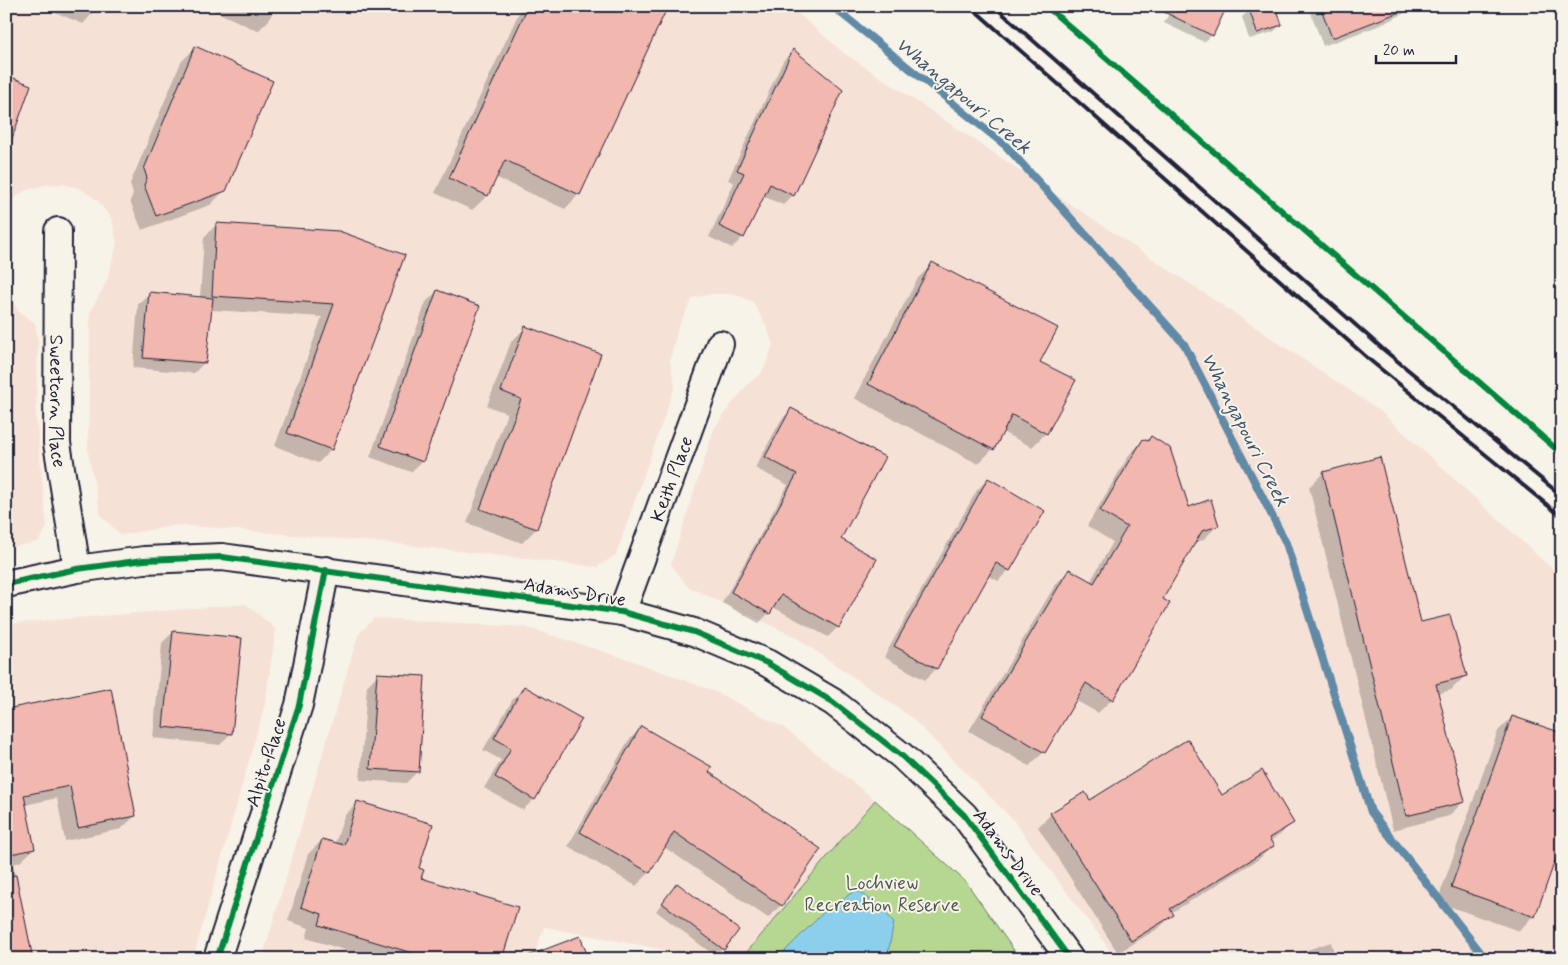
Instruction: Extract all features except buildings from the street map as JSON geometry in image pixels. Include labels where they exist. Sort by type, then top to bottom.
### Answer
[{"type":"street","name":"Sweetcorn Place","points":[[58,231],[57,443],[76,568]]},
{"type":"street","name":"Keith Place","points":[[622,612],[720,344]]},
{"type":"street","name":"Adams Drive","points":[[6,584],[76,568],[144,560],[222,556],[622,612],[694,632],[767,663],[833,702],[902,756],[964,815],[1070,959]]},
{"type":"street","name":"Alpito Place","points":[[217,959],[299,706],[326,570]]},
{"type":"shaded area","points":[[6,6],[789,6],[844,53],[1379,410],[1562,578],[1562,959],[1114,959],[1107,946],[1013,820],[911,717],[794,636],[688,587],[671,564],[714,429],[749,383],[761,374],[773,344],[766,325],[753,302],[735,294],[712,294],[693,298],[678,327],[670,361],[675,386],[616,555],[597,567],[398,544],[179,525],[121,535],[101,516],[88,452],[90,312],[107,281],[117,243],[112,219],[97,200],[79,188],[62,184],[45,185],[24,191],[6,204]]},
{"type":"shaded area","points":[[6,291],[19,312],[35,323],[38,342],[36,416],[47,528],[38,542],[6,548]]},
{"type":"shaded area","points":[[246,604],[276,629],[265,704],[193,959],[6,959],[6,626],[17,623]]},
{"type":"shaded area","points":[[374,618],[525,627],[633,661],[716,692],[783,727],[875,800],[741,959],[714,959],[544,927],[533,959],[262,959],[358,635]]},
{"type":"green space","name":"Lochview Recreation Reserve","points":[[875,800],[966,882],[1020,959],[741,959]]},
{"type":"water","points":[[856,890],[878,905],[894,922],[887,959],[777,959],[825,911]]},
{"type":"waterway","name":"Whangapouri Creek","points":[[832,6],[1006,146],[1184,344],[1286,543],[1371,812],[1481,953],[1493,959]]},
{"type":"railway","points":[[970,6],[1371,361],[1562,517]]},
{"type":"railway","points":[[994,6],[1384,350],[1562,496]]},
{"type":"cycle path","points":[[1046,6],[1562,454]]},
{"type":"cycle path","points":[[6,584],[77,569],[144,560],[222,557],[622,612],[694,632],[767,663],[833,702],[902,756],[964,815],[1070,959]]},
{"type":"cycle path","points":[[217,959],[299,705],[326,570]]}]
